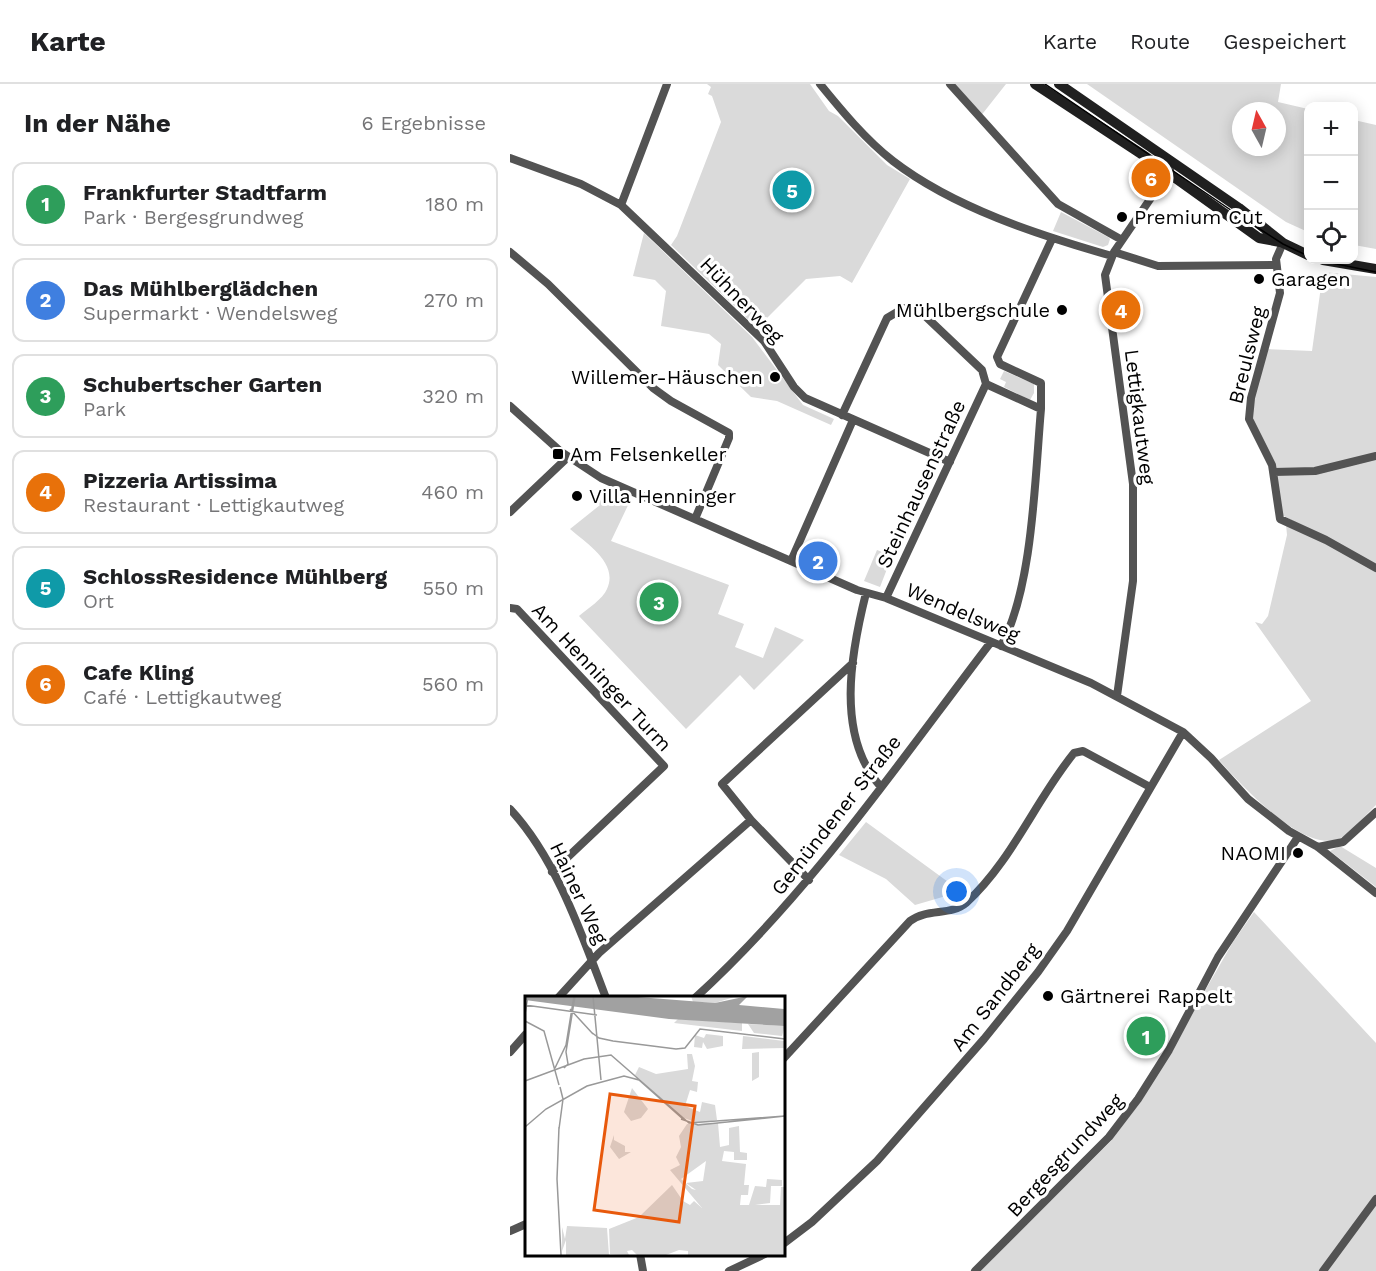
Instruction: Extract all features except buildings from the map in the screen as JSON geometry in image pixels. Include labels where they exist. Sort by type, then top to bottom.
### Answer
[{"type":"main road","points":[[1035,84],[1168,173],[1259,238],[1283,243]]},
{"type":"main road","points":[[1059,84],[1176,163],[1245,212],[1283,243],[1304,253]]},
{"type":"main road","points":[[1347,264],[1376,269]]},
{"type":"street","points":[[621,205],[667,84]]},
{"type":"street","points":[[820,84],[862,133],[895,162],[956,199],[1052,239],[1153,265],[1276,265]]},
{"type":"street","points":[[950,84],[1058,204],[1122,240]]},
{"type":"street","name":"Hühnerweg","points":[[510,158],[581,184],[621,205],[765,341],[801,395],[950,462]]},
{"type":"street","name":"Lettigkautweg","points":[[1117,696],[1133,581],[1134,514],[1130,449],[1105,288],[1105,275],[1113,254],[1176,163]]},
{"type":"street","points":[[1001,646],[1012,621],[1028,547],[1041,409],[1041,383],[1000,364],[997,359],[1052,239]]},
{"type":"street","name":"Breulsweg","points":[[1283,243],[1276,265],[1280,293],[1251,398],[1249,419],[1274,472],[1278,516],[1283,521],[1326,540],[1376,568]]},
{"type":"street","points":[[510,252],[548,284],[653,388],[671,402],[729,433],[729,438],[695,519]]},
{"type":"street","points":[[842,415],[887,318],[904,308],[922,313],[982,370],[986,384],[1041,409]]},
{"type":"street","name":"Steinhausenstraße","points":[[886,598],[986,384]]},
{"type":"street","name":"Wendelsweg","points":[[510,406],[568,457],[616,485],[866,593],[886,598],[1117,696],[1183,732],[1211,758],[1248,799],[1298,837],[1318,847],[1376,893]]},
{"type":"street","points":[[791,561],[853,420]]},
{"type":"street","points":[[1274,472],[1315,471],[1376,456]]},
{"type":"street","points":[[510,512],[568,457]]},
{"type":"street","points":[[866,593],[853,663],[851,698],[860,752],[868,771],[881,787]]},
{"type":"street","name":"Am Henninger Turm","points":[[510,608],[517,609],[664,766],[552,872]]},
{"type":"street","name":"Gemündener Straße","points":[[697,996],[735,962],[809,880],[991,642]]},
{"type":"street","points":[[809,880],[751,820],[722,784],[853,663]]},
{"type":"street","name":"Am Sandberg","points":[[784,1243],[812,1222],[877,1161],[984,1040],[1067,931],[1183,732]]},
{"type":"street","points":[[784,1058],[910,921],[924,913],[954,909],[967,902],[1016,841],[1074,753],[1078,751],[1087,753],[1150,787]]},
{"type":"street","name":"Hainer Weg","points":[[510,809],[534,837],[552,872],[605,996]]},
{"type":"street","points":[[1318,847],[1343,842],[1376,812]]},
{"type":"street","points":[[560,996],[591,961],[751,820]]},
{"type":"street","name":"Bergesgrundweg","points":[[975,1271],[1108,1137],[1138,1099],[1169,1050],[1218,957],[1298,837]]},
{"type":"street","points":[[510,1052],[525,1035]]},
{"type":"street","points":[[1323,1271],[1376,1199]]},
{"type":"street","points":[[510,1231],[525,1224]]},
{"type":"street","points":[[640,1256],[643,1271]]},
{"type":"street","points":[[729,1271],[761,1256]]},
{"type":"shaded area","points":[[707,84],[810,84],[829,111],[838,116],[887,165],[910,179],[852,283],[840,276],[806,279],[757,328],[671,245],[677,236],[721,122],[712,96],[708,94],[711,87]]},
{"type":"shaded area","points":[[949,84],[1006,84],[980,117]]},
{"type":"shaded area","points":[[1087,84],[1281,84],[1278,102],[1232,102],[1232,156],[1286,156],[1286,104],[1304,108],[1304,230],[1286,222]]},
{"type":"shaded area","points":[[1358,121],[1376,125],[1376,249],[1358,246]]},
{"type":"shaded area","points":[[1061,212],[1108,237],[1110,239],[1108,245],[1103,247],[1053,231]]},
{"type":"shaded area","points":[[644,233],[752,337],[803,405],[834,419],[831,425],[777,401],[751,397],[718,365],[721,344],[709,334],[661,326],[666,291],[655,280],[633,276]]},
{"type":"shaded area","points":[[1323,272],[1376,277],[1376,565],[1282,515],[1276,469],[1253,424],[1254,398],[1267,349],[1312,351]]},
{"type":"shaded area","points":[[1004,371],[1034,384],[1034,393],[1030,400],[1004,387],[1006,382],[1000,379]]},
{"type":"shaded area","points":[[608,488],[631,499],[611,541],[729,585],[718,614],[744,624],[735,647],[763,658],[775,627],[804,640],[754,690],[740,675],[686,729],[579,616],[602,596],[610,580],[609,571],[599,554],[570,529],[600,505],[594,499]]},
{"type":"shaded area","points":[[1286,524],[1335,547],[1376,571],[1376,805],[1343,837],[1324,841],[1308,836],[1273,814],[1219,760],[1311,701],[1255,622],[1262,624],[1268,616],[1287,535]]},
{"type":"shaded area","points":[[877,550],[892,556],[880,587],[864,581]]},
{"type":"shaded area","points":[[866,822],[966,895],[954,904],[946,896],[915,905],[886,879],[839,855]]},
{"type":"shaded area","points":[[1340,846],[1376,868],[1376,887],[1330,851]]},
{"type":"shaded area","points":[[1254,912],[1376,1043],[1376,1271],[980,1271],[1111,1141],[1142,1100],[1233,942]]},
{"type":"tram line","points":[[1045,84],[1241,217],[1283,244],[1304,254]]},
{"type":"tram line","points":[[1337,264],[1376,272]]},
{"type":"place","name":"Cafe Kling","points":[[1151,178]]},
{"type":"place","name":"SchlossResidence Mühlberg","points":[[792,190]]},
{"type":"place","name":"Premium Cut","points":[[1122,217]]},
{"type":"place","name":"Garagen","points":[[1259,279]]},
{"type":"place","name":"Mühlbergschule","points":[[1062,310]]},
{"type":"place","name":"Pizzeria Artissima","points":[[1121,310]]},
{"type":"place","name":"Willemer-Häuschen","points":[[775,377]]},
{"type":"place","name":"Am Felsenkeller","points":[[558,454]]},
{"type":"place","name":"Villa Henninger","points":[[577,496]]},
{"type":"place","name":"Das Mühlberglädchen","points":[[818,561]]},
{"type":"place","name":"Schubertscher Garten","points":[[659,602]]},
{"type":"place","name":"NAOMI","points":[[1298,853]]},
{"type":"place","name":"Gärtnerei Rappelt","points":[[1048,996]]},
{"type":"place","name":"Frankfurter Stadtfarm","points":[[1146,1036]]}]
